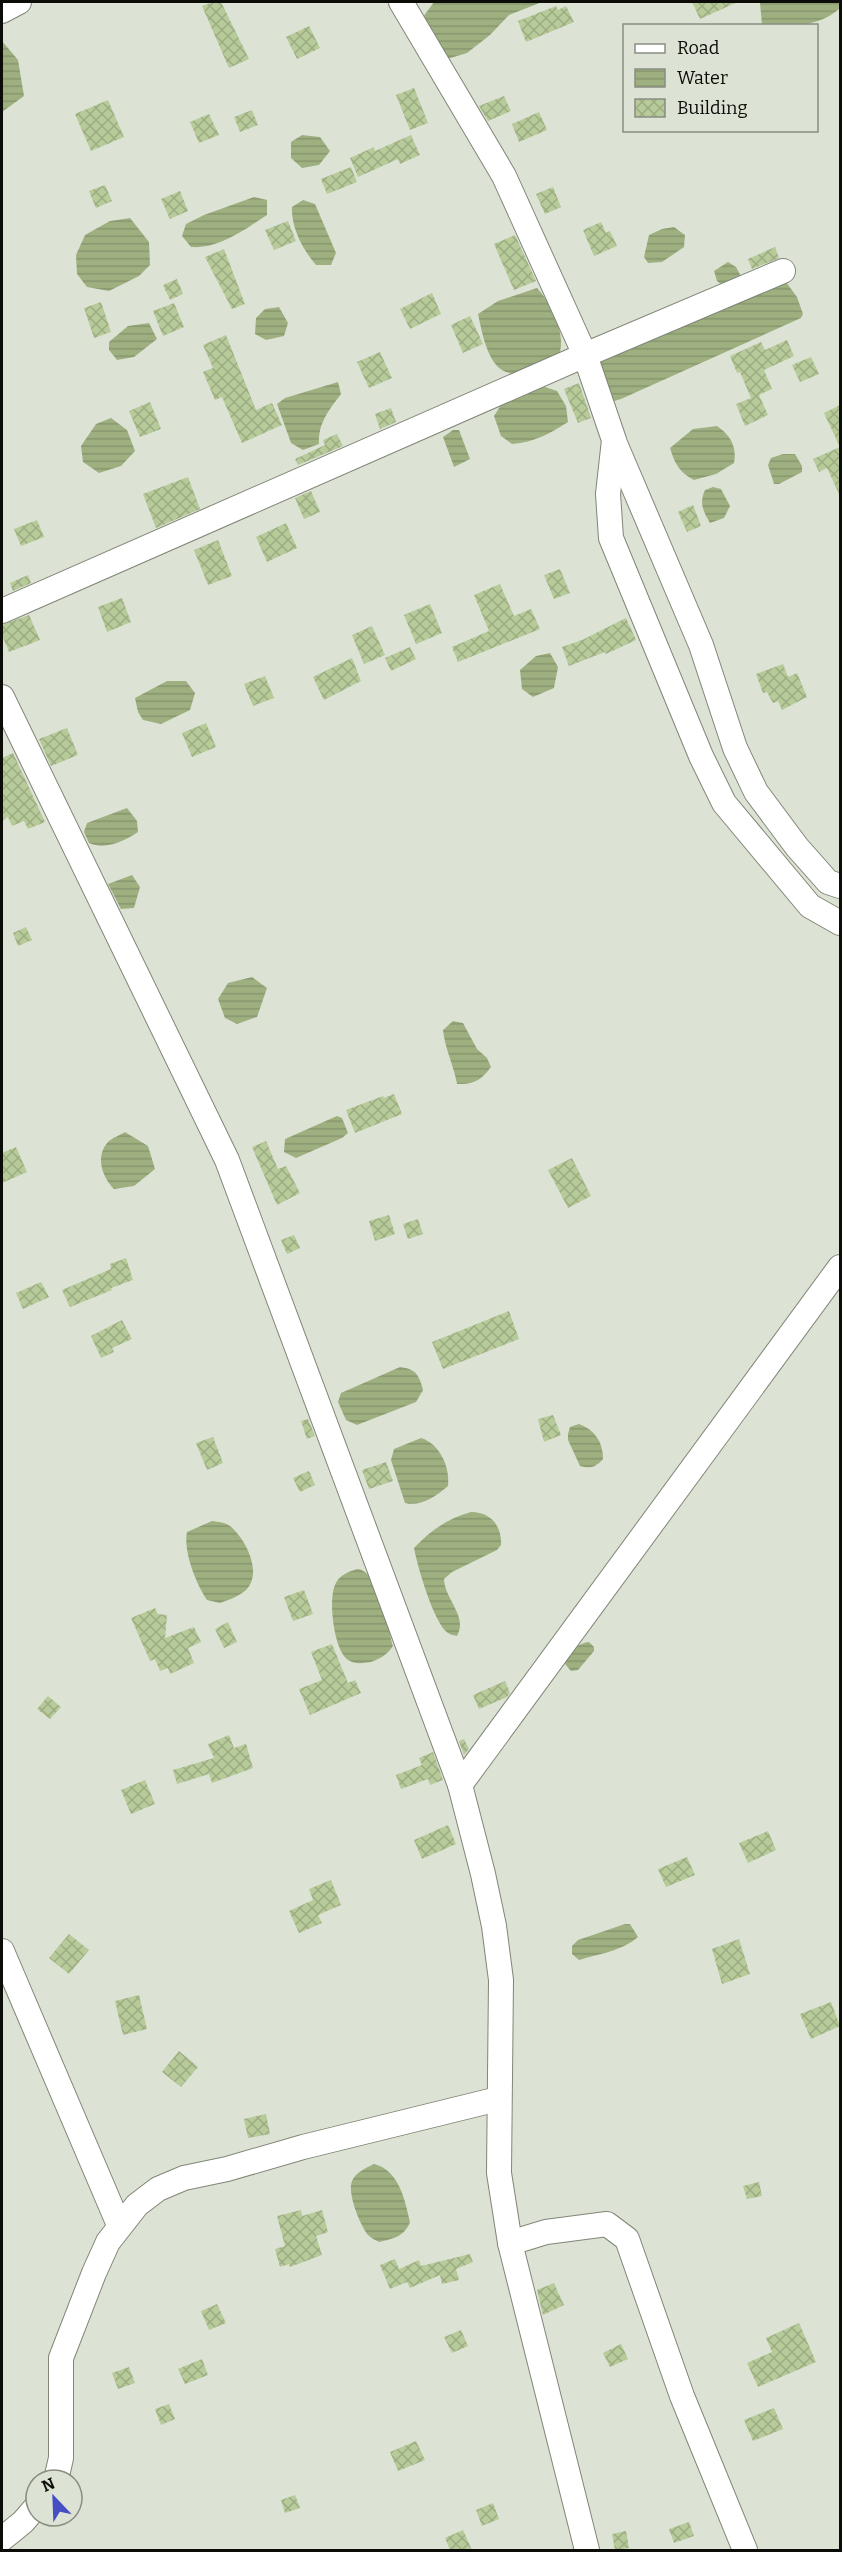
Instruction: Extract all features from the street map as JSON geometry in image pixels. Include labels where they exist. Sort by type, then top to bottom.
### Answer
[{"type":"street","points":[[2,10],[19,2]]},
{"type":"street","points":[[401,2],[504,176],[585,355],[614,440],[697,635],[735,748],[756,792],[797,847],[828,882],[840,886]]},
{"type":"street","points":[[2,611],[585,355],[783,271]]},
{"type":"street","points":[[614,440],[608,494],[611,538],[701,756],[724,803],[738,820],[810,906],[840,923]]},
{"type":"street","points":[[2,697],[227,1160],[460,1785],[494,1926],[501,1980],[499,2173],[510,2243],[587,2550]]},
{"type":"street","points":[[460,1785],[840,1267]]},
{"type":"street","points":[[2,1951],[119,2225]]},
{"type":"street","points":[[59,2468],[61,2458],[61,2358],[93,2272],[119,2225],[137,2205],[158,2188],[183,2178],[228,2169],[303,2147],[498,2099]]},
{"type":"street","points":[[510,2243],[546,2232],[607,2224],[627,2239],[682,2396],[745,2550]]},
{"type":"street","points":[[2,2539],[24,2522]]},
{"type":"water","points":[[434,2],[542,2],[509,15],[490,35],[467,53],[444,60],[423,17]]},
{"type":"water","points":[[840,2],[840,8],[823,19],[804,24],[762,24],[760,3]]},
{"type":"water","points":[[2,41],[18,60],[24,96],[2,112]]},
{"type":"water","points":[[302,135],[320,137],[330,151],[319,165],[302,168],[291,158],[291,142]]},
{"type":"water","points":[[254,197],[267,200],[267,215],[231,237],[211,245],[191,247],[182,236],[186,224]]},
{"type":"water","points":[[303,200],[315,204],[336,253],[331,265],[316,265],[299,238],[292,207]]},
{"type":"water","points":[[130,218],[149,242],[150,265],[139,276],[109,291],[87,287],[77,274],[76,255],[85,235],[110,221]]},
{"type":"water","points":[[674,227],[685,235],[684,247],[662,262],[648,263],[644,257],[649,235]]},
{"type":"water","points":[[728,262],[736,267],[742,278],[723,286],[717,281],[714,271]]},
{"type":"water","points":[[783,278],[797,297],[803,314],[801,318],[621,399],[614,401],[609,398],[597,360]]},
{"type":"water","points":[[537,288],[553,312],[560,332],[561,342],[557,360],[521,372],[507,372],[499,368],[488,352],[478,314],[498,301]]},
{"type":"water","points":[[279,307],[288,323],[284,336],[266,340],[255,334],[256,318],[265,309]]},
{"type":"water","points":[[149,323],[157,339],[134,357],[117,360],[109,350],[109,342],[128,326]]},
{"type":"water","points":[[338,382],[341,394],[322,423],[319,444],[303,450],[291,443],[277,404],[285,398]]},
{"type":"water","points":[[542,386],[557,391],[566,406],[568,422],[542,437],[512,444],[501,436],[494,416],[501,405]]},
{"type":"water","points":[[111,418],[127,430],[135,451],[121,466],[99,473],[83,462],[81,446],[96,424]]},
{"type":"water","points":[[717,426],[732,442],[734,463],[716,474],[694,480],[678,467],[670,448],[693,429]]},
{"type":"water","points":[[453,430],[459,430],[470,459],[454,467],[443,437]]},
{"type":"water","points":[[783,454],[795,454],[802,466],[802,472],[779,484],[774,484],[768,465],[771,458]]},
{"type":"water","points":[[713,487],[721,489],[730,506],[724,518],[710,523],[704,511],[702,499],[705,490]]},
{"type":"water","points":[[550,653],[558,667],[554,688],[533,697],[522,689],[520,670],[536,656]]},
{"type":"water","points":[[167,681],[186,681],[195,693],[190,710],[161,724],[143,720],[138,712],[135,698]]},
{"type":"water","points":[[127,808],[137,821],[138,832],[114,844],[101,846],[89,843],[84,832],[87,823]]},
{"type":"water","points":[[132,875],[140,887],[134,908],[121,909],[108,884]]},
{"type":"water","points":[[252,977],[267,988],[257,1017],[237,1024],[225,1018],[218,999],[228,983]]},
{"type":"water","points":[[453,1021],[463,1023],[477,1049],[487,1058],[491,1067],[480,1078],[468,1084],[457,1084],[446,1044],[443,1030]]},
{"type":"water","points":[[337,1116],[342,1118],[348,1133],[342,1138],[296,1158],[284,1152],[285,1139]]},
{"type":"water","points":[[125,1132],[148,1146],[155,1169],[134,1186],[114,1189],[103,1173],[102,1154],[108,1142]]},
{"type":"water","points":[[400,1367],[410,1369],[420,1380],[423,1390],[416,1402],[357,1425],[346,1420],[338,1402],[341,1393]]},
{"type":"water","points":[[579,1424],[594,1433],[602,1447],[603,1459],[593,1467],[580,1466],[568,1440],[570,1427]]},
{"type":"water","points":[[421,1438],[434,1445],[442,1457],[447,1471],[448,1486],[422,1502],[405,1503],[391,1460],[394,1449]]},
{"type":"water","points":[[471,1512],[484,1514],[494,1521],[499,1531],[501,1545],[497,1550],[452,1572],[444,1579],[445,1587],[460,1622],[457,1636],[448,1633],[437,1618],[422,1580],[414,1548],[440,1526]]},
{"type":"water","points":[[212,1521],[226,1524],[236,1532],[247,1547],[253,1566],[251,1583],[246,1590],[220,1603],[207,1600],[203,1593],[191,1567],[186,1540],[187,1532]]},
{"type":"water","points":[[357,1569],[365,1572],[377,1589],[393,1646],[386,1654],[371,1662],[351,1662],[343,1655],[336,1636],[332,1613],[335,1585],[344,1574]]},
{"type":"water","points":[[589,1642],[594,1647],[594,1651],[578,1670],[571,1671],[565,1664],[568,1656],[577,1646]]},
{"type":"water","points":[[630,1924],[638,1937],[625,1946],[579,1960],[572,1954],[572,1946],[578,1940]]},
{"type":"water","points":[[374,2164],[389,2172],[400,2187],[410,2222],[402,2234],[379,2242],[369,2236],[365,2230],[358,2217],[351,2193],[352,2181],[356,2175]]},
{"type":"building","points":[[221,2],[249,59],[229,68],[202,6]]},
{"type":"building","points":[[692,2],[738,2],[700,19]]},
{"type":"building","points":[[556,6],[558,10],[566,6],[574,22],[526,42],[518,21]]},
{"type":"building","points":[[309,26],[320,48],[297,59],[286,37]]},
{"type":"building","points":[[414,88],[428,123],[410,130],[396,95]]},
{"type":"building","points":[[504,96],[511,111],[488,121],[479,106]]},
{"type":"building","points":[[108,100],[124,137],[91,151],[75,114]]},
{"type":"building","points":[[252,110],[258,125],[240,132],[234,117]]},
{"type":"building","points":[[539,112],[547,130],[519,142],[512,124]]},
{"type":"building","points":[[209,114],[219,135],[199,143],[190,122]]},
{"type":"building","points":[[411,135],[420,155],[400,164],[398,159],[358,177],[350,158],[374,147],[375,151]]},
{"type":"building","points":[[351,167],[357,182],[327,194],[321,179]]},
{"type":"building","points":[[105,185],[112,201],[96,208],[89,191]]},
{"type":"building","points":[[553,187],[561,207],[545,214],[536,194]]},
{"type":"building","points":[[180,191],[188,211],[170,219],[161,199]]},
{"type":"building","points":[[288,221],[296,241],[274,250],[265,230]]},
{"type":"building","points":[[601,222],[606,233],[610,231],[617,246],[594,256],[583,230]]},
{"type":"building","points":[[515,235],[536,281],[514,290],[494,244]]},
{"type":"building","points":[[775,247],[779,258],[752,269],[748,259]]},
{"type":"building","points":[[224,249],[245,304],[232,309],[205,257]]},
{"type":"building","points":[[177,279],[183,294],[170,300],[163,285]]},
{"type":"building","points":[[432,293],[441,314],[410,329],[400,309]]},
{"type":"building","points":[[101,302],[111,332],[94,338],[84,308]]},
{"type":"building","points":[[174,303],[184,327],[163,336],[153,311]]},
{"type":"building","points":[[470,316],[483,344],[463,353],[451,325]]},
{"type":"building","points":[[226,335],[256,410],[272,403],[282,425],[242,443],[222,397],[215,400],[203,372],[213,368],[203,345]]},
{"type":"building","points":[[787,340],[794,356],[764,370],[772,389],[759,395],[768,415],[745,426],[736,404],[751,398],[730,356],[761,342],[765,350]]},
{"type":"building","points":[[380,352],[392,378],[369,388],[357,362]]},
{"type":"building","points":[[811,357],[819,374],[800,382],[792,365]]},
{"type":"building","points":[[579,383],[591,418],[578,423],[564,389]]},
{"type":"building","points":[[150,402],[161,429],[140,437],[129,411]]},
{"type":"building","points":[[840,405],[840,447],[824,413]]},
{"type":"building","points":[[391,408],[396,422],[380,429],[375,414]]},
{"type":"building","points":[[337,434],[343,446],[298,465],[295,459],[325,445],[323,440]]},
{"type":"building","points":[[840,447],[840,496],[827,468],[819,472],[813,459]]},
{"type":"building","points":[[188,477],[200,509],[156,528],[143,494]]},
{"type":"building","points":[[311,491],[320,512],[304,519],[295,498]]},
{"type":"building","points":[[693,505],[701,526],[687,532],[678,512]]},
{"type":"building","points":[[37,520],[44,537],[21,546],[14,529]]},
{"type":"building","points":[[286,523],[297,548],[267,562],[256,537]]},
{"type":"building","points":[[218,540],[232,576],[208,585],[194,550]]},
{"type":"building","points":[[560,569],[570,593],[554,599],[544,575]]},
{"type":"building","points":[[28,575],[31,583],[13,591],[10,583]]},
{"type":"building","points":[[500,584],[514,616],[531,609],[540,629],[458,662],[452,647],[489,631],[474,595]]},
{"type":"building","points":[[122,598],[131,622],[107,632],[98,607]]},
{"type":"building","points":[[430,604],[442,633],[416,644],[404,615]]},
{"type":"building","points":[[29,615],[40,640],[9,652],[2,635],[2,625]]},
{"type":"building","points":[[626,618],[636,640],[606,654],[605,652],[569,666],[562,647],[582,640]]},
{"type":"building","points":[[372,626],[385,655],[364,664],[352,635]]},
{"type":"building","points":[[410,647],[416,659],[391,671],[385,658]]},
{"type":"building","points":[[352,658],[361,681],[324,700],[313,677]]},
{"type":"building","points":[[783,664],[788,677],[797,673],[807,697],[782,710],[778,701],[773,703],[767,692],[763,693],[756,674]]},
{"type":"building","points":[[265,676],[274,698],[253,706],[244,684]]},
{"type":"building","points":[[206,723],[216,747],[192,757],[182,733]]},
{"type":"building","points":[[67,728],[78,755],[51,766],[39,739]]},
{"type":"building","points":[[13,753],[45,822],[28,829],[24,821],[12,826],[8,817],[2,821],[2,758]]},
{"type":"building","points":[[26,927],[32,940],[18,946],[13,933]]},
{"type":"building","points":[[394,1094],[402,1114],[355,1133],[346,1110]]},
{"type":"building","points":[[266,1141],[278,1169],[286,1166],[300,1193],[277,1205],[252,1147]]},
{"type":"building","points":[[16,1147],[27,1172],[2,1183],[2,1153]]},
{"type":"building","points":[[572,1158],[591,1196],[568,1208],[548,1170]]},
{"type":"building","points":[[389,1215],[395,1234],[375,1241],[369,1221]]},
{"type":"building","points":[[418,1219],[423,1234],[408,1239],[403,1224]]},
{"type":"building","points":[[294,1235],[300,1248],[287,1254],[281,1240]]},
{"type":"building","points":[[126,1258],[133,1280],[70,1307],[62,1290],[111,1269],[110,1264]]},
{"type":"building","points":[[41,1282],[49,1297],[23,1309],[16,1293]]},
{"type":"building","points":[[509,1311],[519,1339],[443,1369],[432,1342]]},
{"type":"building","points":[[122,1320],[132,1339],[112,1348],[114,1352],[101,1358],[91,1336]]},
{"type":"building","points":[[553,1415],[561,1435],[544,1442],[538,1419]]},
{"type":"building","points":[[308,1419],[315,1436],[307,1439],[301,1421]]},
{"type":"building","points":[[213,1437],[223,1463],[207,1470],[196,1443]]},
{"type":"building","points":[[386,1462],[393,1481],[369,1489],[362,1470]]},
{"type":"building","points":[[309,1471],[315,1485],[300,1492],[293,1478]]},
{"type":"building","points":[[304,1590],[313,1614],[293,1621],[284,1597]]},
{"type":"building","points":[[155,1608],[158,1614],[167,1615],[165,1638],[194,1627],[201,1642],[188,1648],[194,1663],[170,1674],[168,1668],[160,1671],[155,1659],[150,1661],[131,1618]]},
{"type":"building","points":[[228,1622],[237,1642],[224,1648],[215,1629]]},
{"type":"building","points":[[332,1644],[348,1683],[355,1680],[361,1693],[310,1715],[299,1689],[322,1680],[311,1652]]},
{"type":"building","points":[[505,1681],[510,1693],[507,1697],[479,1709],[473,1695]]},
{"type":"building","points":[[48,1696],[61,1707],[50,1719],[37,1709]]},
{"type":"building","points":[[229,1735],[234,1748],[246,1744],[253,1768],[212,1783],[209,1774],[177,1784],[173,1770],[214,1758],[208,1744]]},
{"type":"building","points":[[464,1739],[469,1749],[464,1755],[459,1741]]},
{"type":"building","points":[[433,1752],[443,1780],[430,1785],[428,1779],[401,1789],[396,1775],[422,1765],[419,1758]]},
{"type":"building","points":[[145,1780],[155,1804],[131,1814],[121,1790]]},
{"type":"building","points":[[448,1825],[456,1844],[422,1859],[414,1840]]},
{"type":"building","points":[[768,1831],[776,1850],[748,1863],[739,1843]]},
{"type":"building","points":[[687,1857],[695,1875],[666,1887],[658,1869]]},
{"type":"building","points":[[331,1880],[341,1905],[318,1915],[322,1923],[299,1933],[289,1911],[313,1900],[309,1889]]},
{"type":"building","points":[[69,1934],[89,1950],[69,1974],[49,1958]]},
{"type":"building","points":[[739,1939],[750,1974],[722,1984],[712,1949]]},
{"type":"building","points":[[139,1995],[147,2029],[123,2035],[115,2001]]},
{"type":"building","points":[[831,2002],[840,2026],[811,2039],[800,2014]]},
{"type":"building","points":[[179,2051],[198,2067],[181,2087],[162,2072]]},
{"type":"building","points":[[266,2114],[270,2134],[248,2138],[244,2119]]},
{"type":"building","points":[[759,2182],[762,2196],[747,2199],[743,2186]]},
{"type":"building","points":[[301,2210],[302,2216],[322,2210],[328,2232],[316,2236],[322,2255],[290,2267],[289,2264],[280,2267],[275,2249],[285,2246],[277,2216]]},
{"type":"building","points":[[470,2254],[473,2262],[456,2269],[459,2280],[442,2284],[440,2275],[410,2288],[407,2282],[390,2289],[380,2265],[395,2259],[399,2269],[419,2260],[421,2266]]},
{"type":"building","points":[[554,2283],[564,2305],[543,2315],[537,2290]]},
{"type":"building","points":[[217,2304],[226,2323],[209,2330],[201,2311]]},
{"type":"building","points":[[799,2323],[816,2362],[758,2387],[747,2363],[772,2352],[766,2338]]},
{"type":"building","points":[[461,2330],[468,2346],[452,2353],[444,2337]]},
{"type":"building","points":[[621,2344],[628,2359],[610,2367],[603,2353]]},
{"type":"building","points":[[202,2359],[208,2375],[185,2384],[178,2369]]},
{"type":"building","points":[[129,2367],[135,2383],[118,2389],[112,2373]]},
{"type":"building","points":[[169,2404],[175,2419],[161,2425],[155,2409]]},
{"type":"building","points":[[774,2408],[783,2429],[753,2441],[744,2420]]},
{"type":"building","points":[[416,2441],[425,2460],[398,2471],[390,2452]]},
{"type":"building","points":[[295,2495],[300,2508],[285,2513],[281,2500]]},
{"type":"building","points":[[493,2503],[499,2519],[482,2526],[476,2510]]},
{"type":"building","points":[[689,2522],[694,2536],[674,2543],[669,2529]]},
{"type":"building","points":[[463,2530],[472,2550],[450,2550],[445,2538]]},
{"type":"building","points":[[626,2531],[629,2548],[615,2550],[612,2534]]}]
